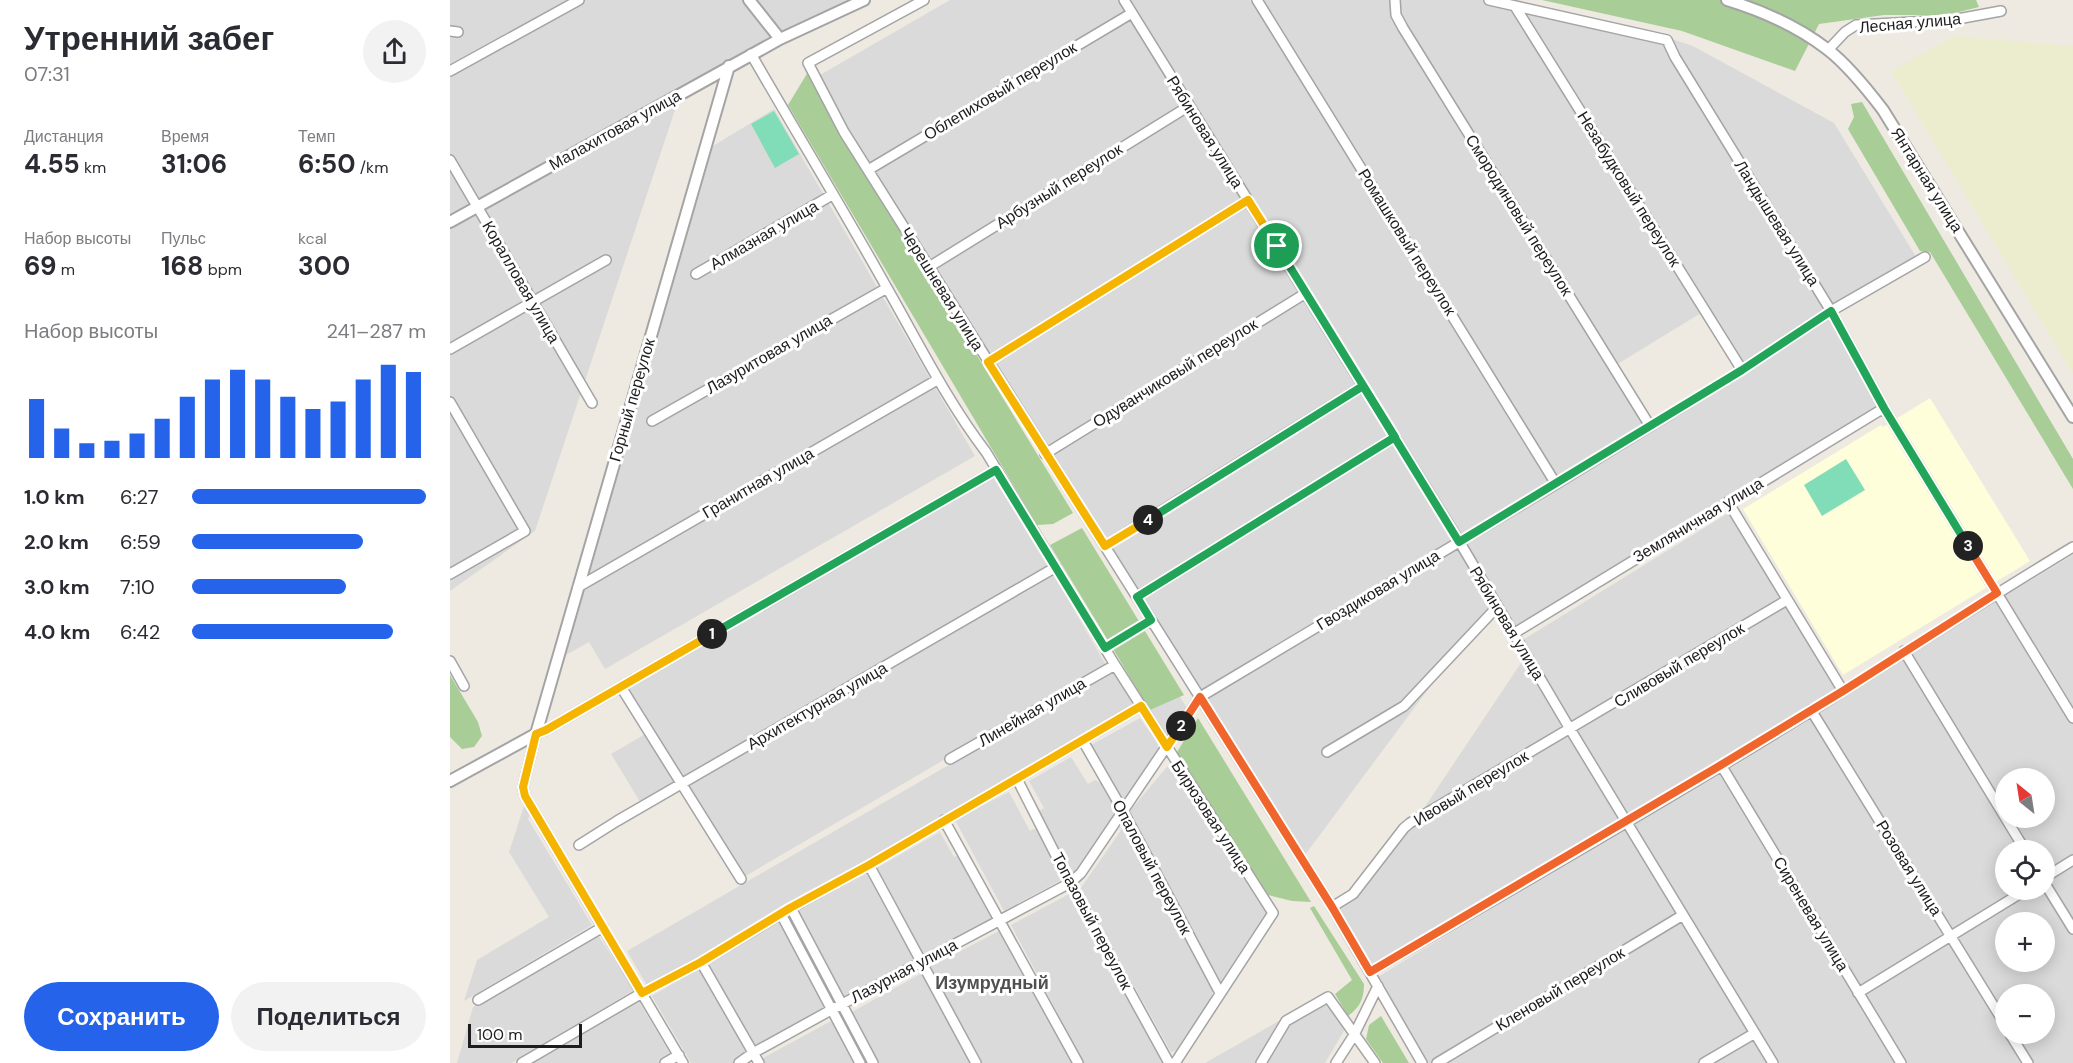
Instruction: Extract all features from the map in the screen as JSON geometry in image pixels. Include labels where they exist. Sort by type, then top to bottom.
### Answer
[{"type":"street","points":[[450,71],[579,0]]},
{"type":"street","points":[[749,0],[780,39]]},
{"type":"street","name":"Малахитовая улица","points":[[450,222],[751,54],[864,0]]},
{"type":"street","name":"Черешневая улица","points":[[924,0],[808,63],[844,132],[1332,907],[1422,1063]]},
{"type":"street","name":"Рябиновая улица","points":[[1124,0],[1395,437],[1773,1063]]},
{"type":"street","name":"Ромашковый переулок","points":[[1257,0],[1556,484]]},
{"type":"street","name":"Смородиновый переулок","points":[[1395,0],[1396,15],[1403,28],[1650,426]]},
{"type":"street","name":"Ландышевая улица","points":[[1489,0],[1516,8],[1667,40],[1681,67],[1831,311],[1884,408],[2073,718]]},
{"type":"street","name":"Янтарная улица","points":[[1727,0],[1784,22],[1828,50],[1864,87],[1883,110],[2073,417]]},
{"type":"street","name":"Незабудковый переулок","points":[[1516,8],[1742,370]]},
{"type":"street","name":"Лесная улица","points":[[1828,50],[1845,32],[1856,26],[1952,20],[2001,11]]},
{"type":"street","name":"Облепиховый переулок","points":[[868,170],[1132,13]]},
{"type":"street","name":"Бирюзовая улица","points":[[751,54],[964,424],[986,452],[1141,706],[1273,914],[1220,993]]},
{"type":"street","name":"Горный переулок","points":[[536,734],[729,66]]},
{"type":"street","name":"Арбузный переулок","points":[[929,267],[1189,106]]},
{"type":"street","name":"Коралловая улица","points":[[450,160],[592,403]]},
{"type":"street","name":"Алмазная улица","points":[[696,274],[832,195]]},
{"type":"street","points":[[988,362],[1248,200]]},
{"type":"street","name":"Гвоздиковая улица","points":[[1200,697],[1556,484],[1742,370],[1831,311],[1925,257]]},
{"type":"street","points":[[450,349],[606,260]]},
{"type":"street","name":"Лазуритовая улица","points":[[652,421],[887,288]]},
{"type":"street","name":"Одуванчиковый переулок","points":[[1045,454],[1305,293]]},
{"type":"street","name":"Гранитная улица","points":[[578,587],[938,380]]},
{"type":"street","points":[[1105,546],[1363,386]]},
{"type":"street","points":[[450,402],[525,531],[450,574]]},
{"type":"street","name":"Земляничная улица","points":[[1513,634],[1884,408]]},
{"type":"street","points":[[1137,597],[1395,437]]},
{"type":"street","points":[[450,781],[546,730],[996,470]]},
{"type":"street","points":[[1728,502],[1843,691]]},
{"type":"street","points":[[1370,972],[1627,822],[1843,691],[2073,547]]},
{"type":"street","name":"Архитектурная улица","points":[[579,845],[1056,567]]},
{"type":"street","name":"Сливовый переулок","points":[[1570,729],[1787,600]]},
{"type":"street","points":[[1327,752],[1404,706],[1497,607]]},
{"type":"street","points":[[1105,648],[1151,620]]},
{"type":"street","points":[[1904,651],[2019,840]]},
{"type":"street","points":[[450,661],[464,686]]},
{"type":"street","name":"Линейная улица","points":[[950,759],[1115,664]]},
{"type":"street","points":[[621,687],[741,879]]},
{"type":"street","points":[[1070,882],[1081,873],[1122,809],[1200,697]]},
{"type":"street","points":[[522,1063],[642,993],[701,962],[790,908],[869,865],[1141,706]]},
{"type":"street","name":"Розовая улица","points":[[1811,710],[1995,1008]]},
{"type":"street","name":"Ивовый переулок","points":[[1332,907],[1353,894],[1410,823],[1570,729]]},
{"type":"street","points":[[536,734],[523,787],[525,796],[681,1059],[664,1063]]},
{"type":"street","name":"Опаловый переулок","points":[[1083,741],[1220,993]]},
{"type":"street","name":"Сиреневая улица","points":[[1721,765],[1901,1063]]},
{"type":"street","name":"Топазовый переулок","points":[[1017,779],[1168,1063]]},
{"type":"street","points":[[944,820],[1078,1063]]},
{"type":"street","points":[[2055,872],[2073,860]]},
{"type":"street","points":[[869,865],[976,1063]]},
{"type":"street","name":"Лазурная улица","points":[[739,1063],[831,1010],[1070,882]]},
{"type":"street","points":[[2055,899],[2073,929]]},
{"type":"street","points":[[1858,993],[2009,900]]},
{"type":"street","points":[[790,908],[873,1063]]},
{"type":"street","points":[[781,914],[860,1063]]},
{"type":"street","name":"Кленовый переулок","points":[[1437,1063],[1683,915]]},
{"type":"street","points":[[478,1000],[603,927]]},
{"type":"street","points":[[701,962],[759,1063]]},
{"type":"street","points":[[1336,1063],[1354,1035],[1378,986]]},
{"type":"street","points":[[1175,1063],[1220,993]]},
{"type":"street","points":[[1261,1063],[1286,1021],[1328,997],[1375,1063]]},
{"type":"street","points":[[1704,1063],[1755,1033]]},
{"type":"street","points":[[2016,1044],[2028,1063]]},
{"type":"shaded area","points":[[450,0],[853,0],[767,38],[680,95],[535,531],[450,591]]},
{"type":"shaded area","points":[[950,0],[1120,0],[1127,12],[868,164],[826,93],[820,75]]},
{"type":"shaded area","points":[[1128,0],[1250,0],[1552,484],[1462,537]]},
{"type":"shaded area","points":[[1257,0],[1392,0],[1394,17],[1645,425],[1556,480]]},
{"type":"shaded area","points":[[1398,0],[1486,0],[1512,8],[1701,313],[1616,365],[1399,15]]},
{"type":"shaded area","points":[[1522,10],[1664,39],[1829,310],[1742,364]]},
{"type":"shaded area","points":[[1132,17],[1184,105],[929,264],[875,172]]},
{"type":"shaded area","points":[[1955,36],[2073,46],[2073,374],[1891,71]]},
{"type":"shaded area","points":[[1669,38],[1693,46],[1834,123],[1918,260],[1834,308],[1676,56]]},
{"type":"shaded area","points":[[774,109],[975,456],[605,669],[589,642],[566,655],[713,146]]},
{"type":"shaded area","points":[[1188,111],[1243,201],[987,357],[932,268]]},
{"type":"shaded area","points":[[1247,205],[1301,292],[1046,450],[992,363]]},
{"type":"shaded area","points":[[1304,297],[1359,385],[1104,543],[1050,455]]},
{"type":"shaded area","points":[[1830,318],[1882,411],[1517,634],[1466,545]]},
{"type":"shaded area","points":[[1362,390],[1391,437],[1136,594],[1107,546]]},
{"type":"shaded area","points":[[1930,398],[2030,561],[1843,675],[1743,509]]},
{"type":"shaded area","points":[[1394,443],[1452,540],[1201,691],[1142,598]]},
{"type":"shaded area","points":[[994,474],[1049,567],[682,782],[628,688]]},
{"type":"shaded area","points":[[1730,512],[1782,599],[1571,726],[1521,641]]},
{"type":"shaded area","points":[[1458,548],[1490,606],[1302,859],[1206,699]]},
{"type":"shaded area","points":[[2073,555],[2073,712],[2004,596]]},
{"type":"shaded area","points":[[1052,572],[1106,665],[742,878],[685,787]]},
{"type":"shaded area","points":[[1997,600],[2073,724],[2073,857],[2055,868],[2055,840],[2023,840],[2015,828],[2055,828],[2055,768],[1995,768],[1995,795],[1909,654]]},
{"type":"shaded area","points":[[1786,605],[1839,690],[1625,818],[1573,730]]},
{"type":"shaded area","points":[[1903,658],[1995,805],[1995,828],[2009,828],[2017,840],[1995,840],[1995,900],[2002,900],[1951,931],[1816,712]]},
{"type":"shaded area","points":[[1523,660],[1563,729],[1418,817]]},
{"type":"shaded area","points":[[1122,665],[1179,695],[1188,710],[1173,733],[1163,734]]},
{"type":"shaded area","points":[[1113,670],[1135,708],[649,989],[627,951]]},
{"type":"shaded area","points":[[1811,714],[1946,935],[1860,988],[1725,767]]},
{"type":"shaded area","points":[[1140,718],[1156,741],[1159,748],[1158,755],[1127,800],[1123,800],[1091,745]]},
{"type":"shaded area","points":[[647,733],[677,785],[642,805],[611,754]]},
{"type":"shaded area","points":[[1568,735],[1620,821],[1373,966],[1336,907],[1363,890],[1409,829]]},
{"type":"shaded area","points":[[1071,757],[1088,784],[1095,780],[1104,785],[1119,808],[1116,817],[1075,874],[1069,871],[1038,812],[1044,808],[1029,781]]},
{"type":"shaded area","points":[[1171,762],[1267,912],[1221,982],[1129,812]]},
{"type":"shaded area","points":[[1719,770],[1898,1063],[1776,1063],[1631,824]]},
{"type":"shaded area","points":[[1009,792],[1030,831],[1036,828],[1063,879],[1004,911],[955,820]]},
{"type":"shaded area","points":[[524,806],[530,815],[528,819],[592,925],[464,1001],[477,960],[549,917],[509,852]]},
{"type":"shaded area","points":[[1625,827],[1678,913],[1432,1063],[1424,1063],[1376,978]]},
{"type":"shaded area","points":[[1127,828],[1213,991],[1210,1000],[1176,1051],[1171,1052],[1080,889],[1122,829]]},
{"type":"shaded area","points":[[940,832],[954,857],[960,854],[995,919],[924,957],[877,868]]},
{"type":"shaded area","points":[[2073,862],[2073,923],[2055,893],[2055,873]]},
{"type":"shaded area","points":[[868,873],[915,960],[843,999],[797,912]]},
{"type":"shaded area","points":[[1071,893],[1162,1063],[1084,1063],[1011,925]]},
{"type":"shaded area","points":[[2011,900],[2051,900],[2073,933],[2073,1063],[2030,1063],[2018,1044],[2055,1044],[2055,984],[1995,984],[1995,1005],[1953,935]]},
{"type":"shaded area","points":[[1681,918],[1750,1032],[1698,1063],[1444,1063]]},
{"type":"shaded area","points":[[781,922],[828,1011],[755,1049],[708,962]]},
{"type":"shaded area","points":[[1001,930],[1073,1063],[981,1063],[930,967]]},
{"type":"shaded area","points":[[598,935],[634,990],[512,1063],[457,1063],[473,1007]]},
{"type":"shaded area","points":[[1950,939],[1995,1015],[1995,1044],[2012,1044],[2024,1063],[1904,1063],[1862,993]]},
{"type":"shaded area","points":[[700,968],[747,1054],[733,1063],[691,1063],[652,996]]},
{"type":"shaded area","points":[[922,973],[971,1063],[877,1063],[850,1013]]},
{"type":"shaded area","points":[[638,1000],[671,1055],[658,1063],[533,1063]]},
{"type":"shaded area","points":[[1328,1002],[1345,1029],[1325,1063],[1266,1063],[1290,1023]]},
{"type":"shaded area","points":[[1286,1017],[1258,1063],[1205,1063]]},
{"type":"shaded area","points":[[833,1020],[856,1063],[763,1063],[761,1059]]},
{"type":"shaded area","points":[[1754,1038],[1769,1063],[1712,1063]]},
{"type":"green space","points":[[1542,0],[1976,0],[1979,7],[1947,15],[1884,15],[1819,24],[1795,71],[1682,31]]},
{"type":"green space","points":[[808,72],[825,106],[1073,513],[1053,524],[1037,525],[788,105]]},
{"type":"green space","points":[[1862,102],[2073,459],[2073,489],[1930,252],[1920,251],[1848,129],[1854,117],[1851,104]]},
{"type":"green space","points":[[774,111],[799,154],[775,168],[751,124]]},
{"type":"green space","points":[[1846,459],[1865,490],[1822,516],[1804,485]]},
{"type":"green space","points":[[1082,528],[1184,695],[1150,710],[1050,545]]},
{"type":"green space","points":[[450,675],[478,722],[482,736],[474,747],[462,749],[450,737]]},
{"type":"green space","points":[[1198,718],[1311,902],[1292,901],[1268,895],[1177,752]]},
{"type":"green space","points":[[1314,906],[1364,984],[1361,1002],[1348,1016],[1335,994],[1352,980],[1310,908]]},
{"type":"green space","points":[[1381,1016],[1409,1063],[1383,1063],[1366,1039],[1369,1025]]},
{"type":"district","name":"Изумрудный","points":[[992,983]]},
{"type":"route","points":[[1277,246],[1248,200],[988,362],[1105,546],[1363,386],[1395,437],[1459,542],[1742,370],[1831,311],[1884,408],[1997,593],[1843,691],[1627,822],[1370,972],[1332,907],[1200,697],[1167,747],[1141,706],[869,865],[790,908],[701,962],[642,993],[525,796],[523,787],[536,734],[996,470],[1105,648],[1151,620],[1137,597],[1395,437],[1277,246]]}]
